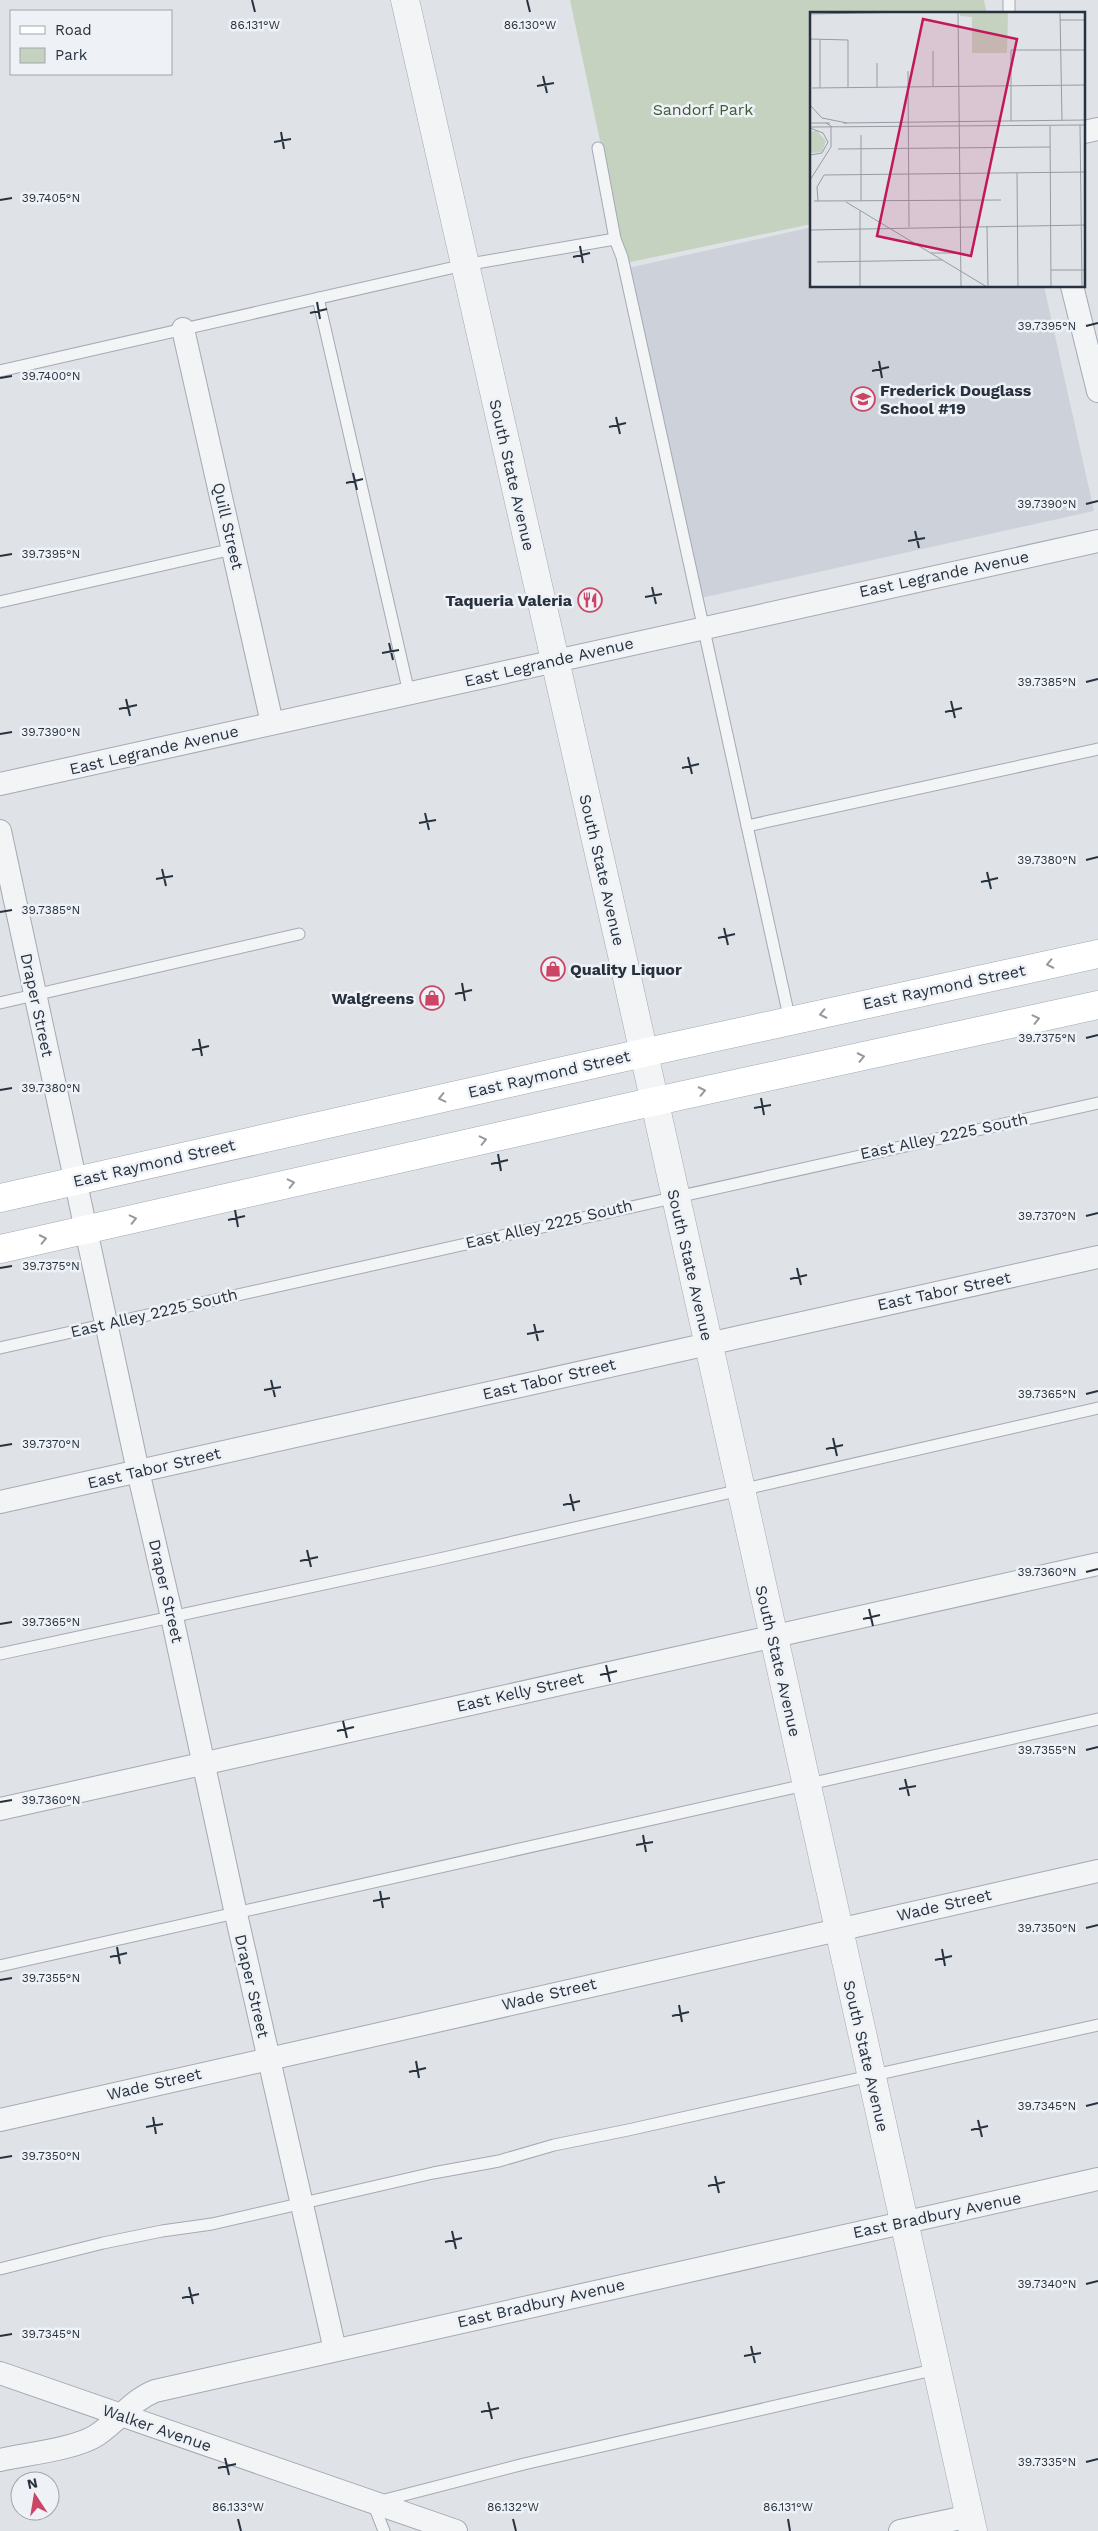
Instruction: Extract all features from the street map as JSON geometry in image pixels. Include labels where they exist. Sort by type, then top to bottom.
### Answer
[{"type":"main road","name":"East Raymond Street","points":[[0,1198],[643,1053],[1098,954]]},
{"type":"main road","points":[[0,1248],[1098,1005]]},
{"type":"street","name":"South State Avenue","points":[[405,0],[654,1102],[971,2523]]},
{"type":"street","points":[[1073,288],[1091,334],[1098,391]]},
{"type":"street","name":"Quill Street","points":[[183,328],[272,723]]},
{"type":"street","name":"East Legrande Avenue","points":[[0,784],[1098,541]]},
{"type":"street","name":"Draper Street","points":[[0,831],[105,1324],[172,1617],[268,2058],[335,2350]]},
{"type":"street","name":"East Tabor Street","points":[[0,1502],[1098,1257]]},
{"type":"street","name":"East Kelly Street","points":[[0,1810],[772,1635],[1098,1564]]},
{"type":"street","name":"Wade Street","points":[[0,2120],[1098,1871]]},
{"type":"street","name":"East Bradbury Avenue","points":[[0,2460],[85,2440],[107,2428],[132,2403],[155,2391],[1098,2179]]},
{"type":"street","name":"Walker Avenue","points":[[0,2372],[120,2416],[456,2531]]},
{"type":"street","points":[[900,2531],[971,2523]]},
{"type":"lane","points":[[598,148],[615,239],[622,257],[790,1021]]},
{"type":"lane","points":[[0,371],[464,265],[615,239]]},
{"type":"lane","points":[[318,298],[410,693]]},
{"type":"lane","points":[[0,602],[233,549]]},
{"type":"lane","points":[[747,826],[1098,749]]},
{"type":"lane","points":[[0,1003],[299,934]]},
{"type":"lane","name":"East Alley 2225 South","points":[[0,1348],[1098,1102]]},
{"type":"lane","points":[[0,1654],[740,1490],[1098,1408]]},
{"type":"lane","points":[[0,1966],[618,1826],[664,1819],[805,1784],[1098,1719]]},
{"type":"lane","points":[[0,2269],[103,2243],[162,2231],[212,2224],[433,2173],[499,2161],[554,2145],[870,2077],[1098,2025]]},
{"type":"lane","points":[[384,2531],[373,2502],[524,2464],[937,2370]]},
{"type":"shaded area","name":"Frederick Douglass School #19","points":[[810,227],[810,288],[1044,288],[1094,511],[701,598],[628,268]]},
{"type":"green space","name":"Sandorf Park","points":[[570,0],[984,0],[987,12],[810,12],[810,224],[626,263]]},
{"type":"place","name":"Frederick Douglass School #19","points":[[863,399]]},
{"type":"place","name":"Taqueria Valeria","points":[[590,600]]},
{"type":"place","name":"Quality Liquor","points":[[553,969]]},
{"type":"place","name":"Walgreens","points":[[432,998]]}]
